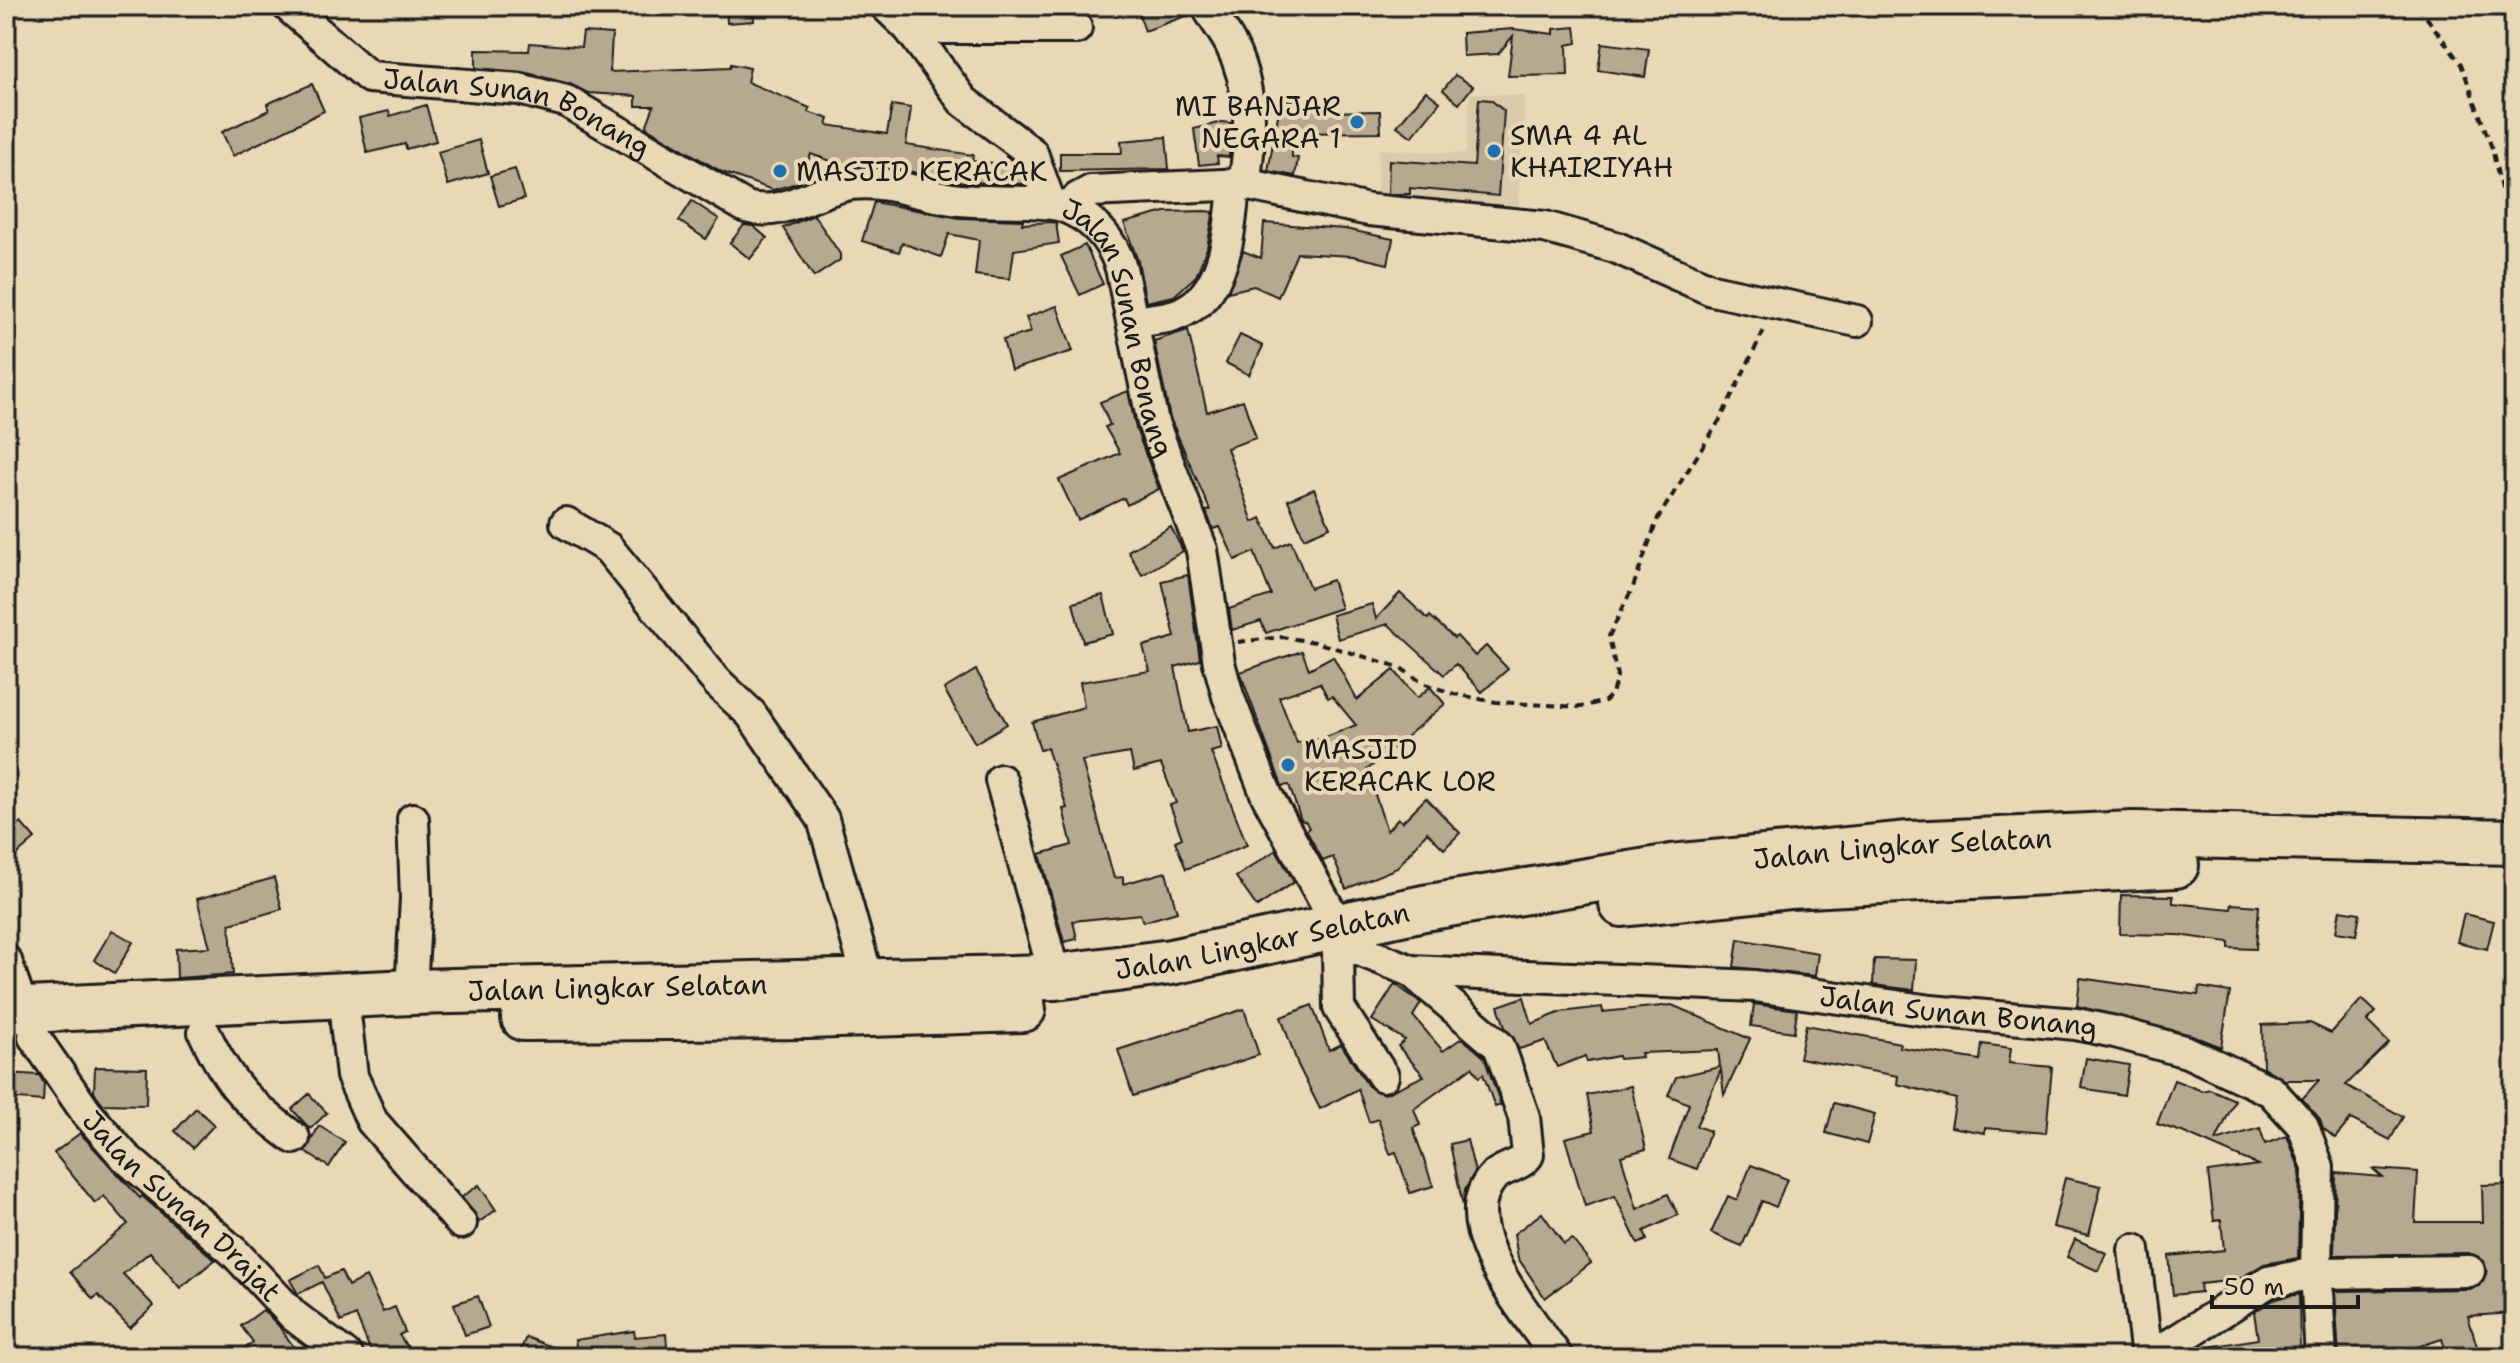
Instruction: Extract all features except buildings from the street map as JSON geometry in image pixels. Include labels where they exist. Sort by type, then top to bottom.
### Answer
[{"type":"highway","name":"Jalan Lingkar Selatan","points":[[2134,849],[2514,842]]},
{"type":"highway","name":"Jalan Lingkar Selatan","points":[[17,1024],[411,992],[1078,1004],[1344,942],[1469,900],[1750,858],[1909,844],[2134,849],[2514,869]]},
{"type":"highway","name":"Jalan Lingkar Selatan","points":[[17,1024],[204,1032],[766,999],[868,980],[1055,977],[1344,942]]},
{"type":"street","name":"Jalan Sunan Bonang","points":[[288,6],[369,77],[519,89],[566,101],[623,132],[684,173],[756,210],[777,209],[838,187],[862,183],[957,200],[1062,207],[1095,226],[1115,250],[1134,322],[1153,423],[1202,550],[1228,696],[1267,796],[1344,942],[1411,971],[1755,986],[1931,1011],[2076,1024],[2187,1052],[2271,1091],[2303,1126],[2318,1167],[2316,1273],[2321,1357]]},
{"type":"street","points":[[886,6],[909,28],[963,101],[1032,153],[1062,207],[1091,191],[1239,184],[1369,210],[1545,227],[1615,247],[1712,290],[1857,321]]},
{"type":"street","points":[[1134,322],[1187,310],[1205,293],[1225,246],[1250,145],[1246,88],[1230,43],[1207,6]]},
{"type":"street","points":[[909,28],[1076,28]]},
{"type":"street","points":[[566,523],[608,548],[717,682],[751,714],[823,819],[868,980]]},
{"type":"street","points":[[1001,780],[1055,977]]},
{"type":"street","points":[[411,992],[416,898],[413,819]]},
{"type":"street","points":[[1344,942],[1339,1008],[1383,1076]]},
{"type":"street","name":"Jalan Sunan Drajat","points":[[6,961],[17,1024],[86,1112],[124,1156],[235,1253],[294,1316],[348,1357]]},
{"type":"street","points":[[1411,971],[1490,1035],[1504,1059],[1524,1117],[1528,1155],[1492,1178],[1479,1214],[1494,1264],[1557,1357]]},
{"type":"street","points":[[346,1023],[352,1076],[372,1121],[461,1223]]},
{"type":"street","points":[[204,1032],[224,1071],[243,1097],[294,1138]]},
{"type":"street","points":[[2134,1250],[2149,1357],[2268,1282],[2316,1273],[2469,1271]]},
{"type":"path","points":[[2418,6],[2461,64],[2492,148],[2514,247]]},
{"type":"path","points":[[1217,645],[1282,637],[1358,652],[1399,667],[1423,683],[1454,694],[1496,702],[1581,707],[1605,701],[1612,694],[1617,676],[1609,636],[1633,587],[1658,518],[1721,418],[1776,305]]},
{"type":"shaded area","name":"SMA 4 AL KHAIRIYAH","points":[[1470,93],[1525,96],[1518,210],[1376,202],[1379,149],[1466,154]]},
{"type":"place","name":"MI BANJAR NEGARA 1","points":[[1357,122]]},
{"type":"place","name":"SMA 4 AL KHAIRIYAH","points":[[1494,151]]},
{"type":"place","name":"MASJID KERACAK","points":[[780,171]]},
{"type":"place","name":"MASJID KERACAK LOR","points":[[1288,765]]}]
